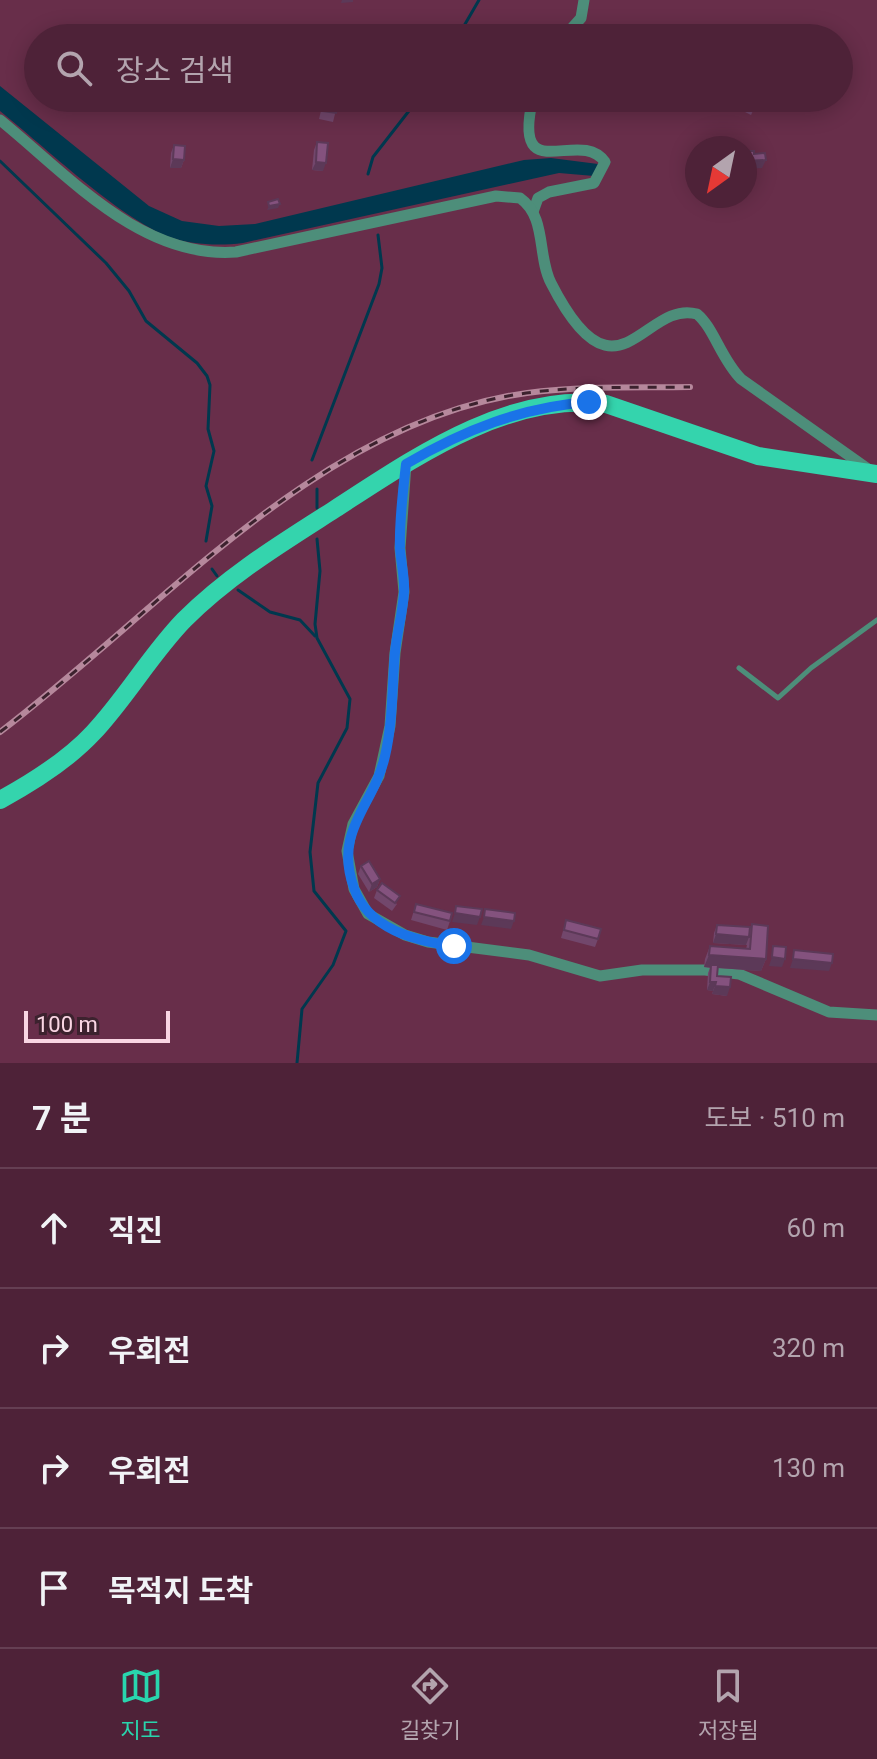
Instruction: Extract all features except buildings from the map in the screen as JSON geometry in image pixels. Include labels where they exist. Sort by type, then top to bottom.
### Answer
[{"type":"main road","points":[[0,800],[78,749],[182,623],[232,576],[406,464],[484,425],[543,407],[589,402],[625,407],[758,456],[876,474]]},
{"type":"street","points":[[576,24],[581,18],[584,0]]},
{"type":"street","points":[[530,112],[527,129],[537,148],[546,152],[591,152],[600,155],[605,162],[594,183],[549,192],[538,198],[533,212]]},
{"type":"street","points":[[0,120],[138,230],[196,251],[221,253],[262,247],[496,196],[520,198],[533,212],[548,277],[567,313],[587,335],[618,345],[637,340],[673,316],[697,314],[708,327],[724,361],[741,379],[876,474]]},
{"type":"street","points":[[406,464],[400,548],[404,592],[395,653],[390,726],[382,767],[353,824],[347,851],[354,889],[368,914],[405,935],[428,942],[529,955],[600,976],[642,970],[739,974],[829,1012],[877,1015]]},
{"type":"lane","points":[[739,668],[778,698],[811,668],[877,620]]},
{"type":"water","points":[[0,86],[24,105],[24,112],[32,112],[149,206],[182,221],[219,226],[255,224],[524,160],[551,158],[598,164],[594,176],[559,173],[243,243],[215,245],[169,237],[127,214],[0,111]]},
{"type":"waterway","points":[[465,24],[479,0]]},
{"type":"waterway","points":[[368,174],[373,157],[408,112]]},
{"type":"waterway","points":[[0,161],[106,263],[129,291],[146,321],[197,363],[207,376],[210,385],[208,429],[214,451],[206,486],[212,506],[206,541]]},
{"type":"waterway","points":[[312,460],[379,284],[382,268],[378,235]]},
{"type":"waterway","points":[[317,489],[317,508]]},
{"type":"waterway","points":[[297,1063],[302,1009],[333,965],[346,931],[314,891],[310,852],[318,783],[347,728],[350,699],[317,638],[315,624],[320,571],[317,539]]},
{"type":"waterway","points":[[212,569],[217,576]]},
{"type":"waterway","points":[[238,590],[270,612],[300,620],[315,636]]},
{"type":"railway","points":[[0,732],[238,534],[301,487],[367,448],[435,416],[508,396],[575,389],[690,387]]},
{"type":"route","points":[[454,946],[405,935],[368,914],[354,889],[347,851],[353,824],[379,776],[390,726],[395,653],[404,592],[400,548],[406,464],[456,436],[484,425],[543,407],[589,402]]}]
